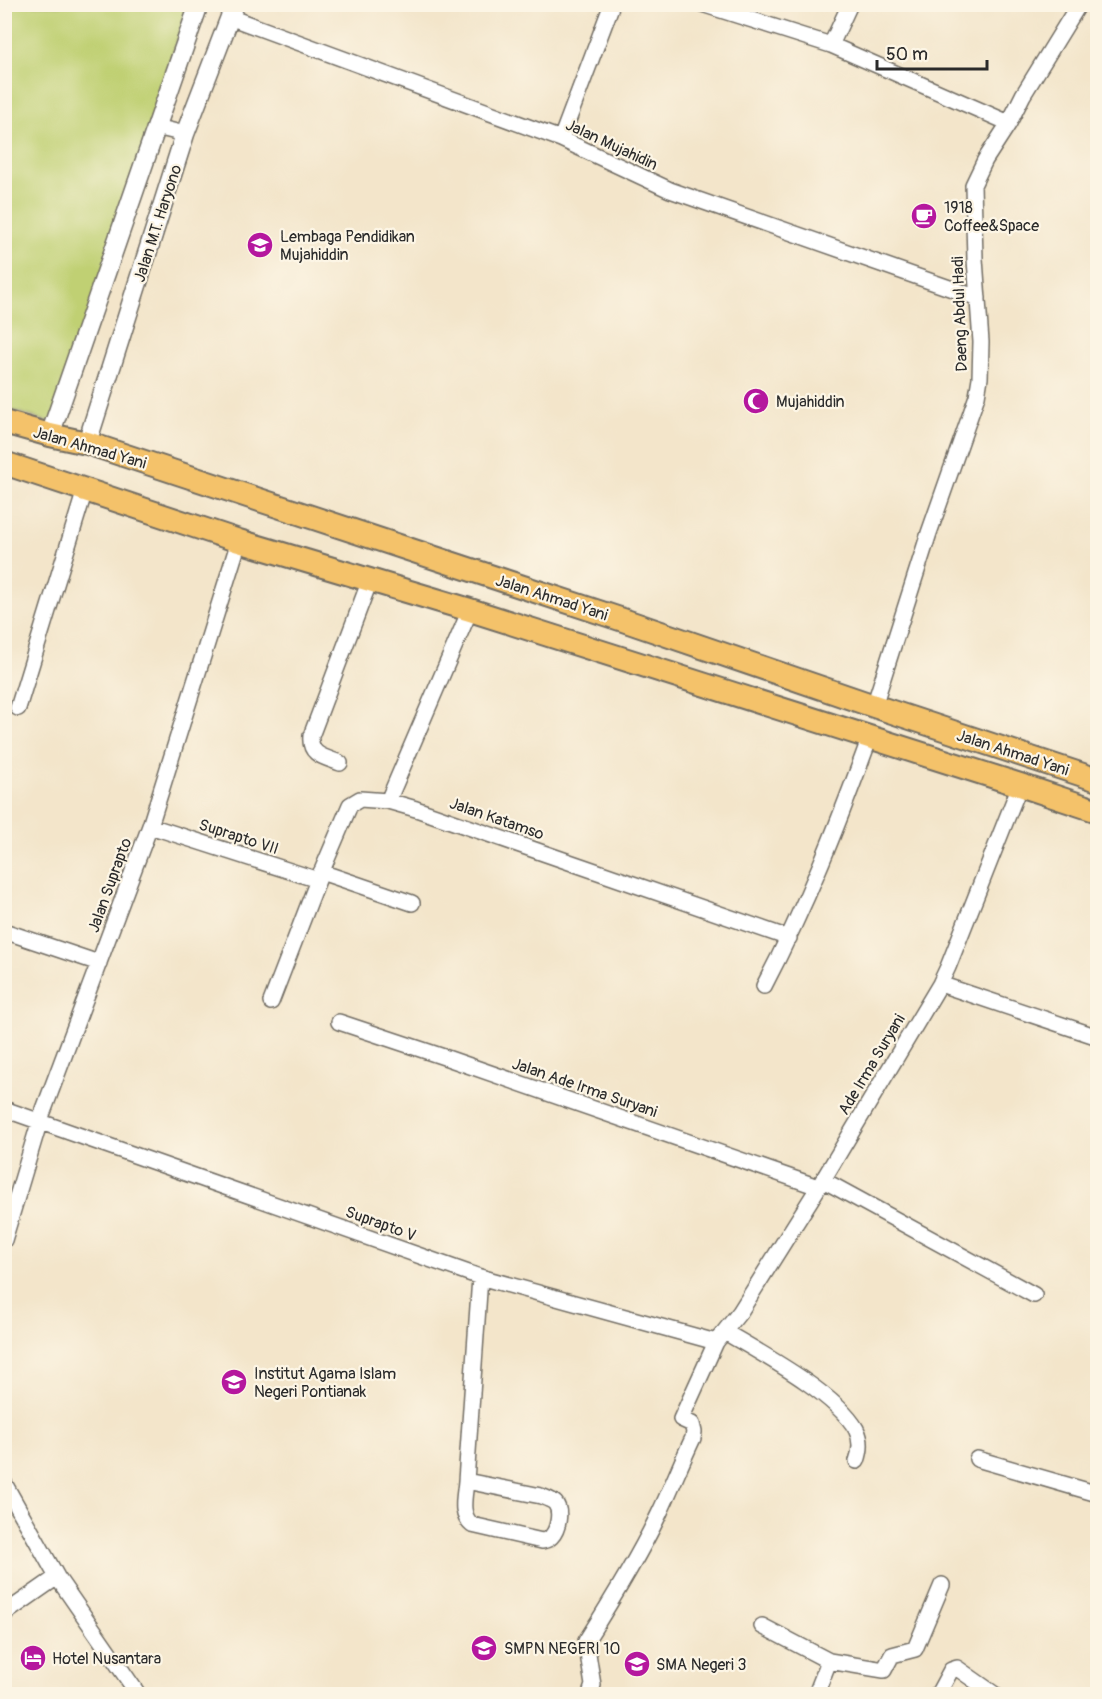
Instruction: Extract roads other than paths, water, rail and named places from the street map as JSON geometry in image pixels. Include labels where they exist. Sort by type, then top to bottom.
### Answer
[{"type":"main road","name":"Jalan Ahmad Yani","points":[[4,422],[87,443],[1098,780]]},
{"type":"main road","name":"Jalan Ahmad Yani","points":[[4,463],[239,541],[471,610],[1098,811]]},
{"type":"main road","points":[[610,654],[623,620]]},
{"type":"street","points":[[50,435],[199,4]]},
{"type":"street","points":[[561,139],[612,4]]},
{"type":"street","points":[[702,4],[831,45],[1009,123]]},
{"type":"street","points":[[831,45],[850,4]]},
{"type":"street","name":"Daeng Abdul Hadi","points":[[874,706],[933,522],[977,396],[981,342],[975,260],[974,185],[1023,95],[1079,4]]},
{"type":"street","name":"Jalan Mujahidin","points":[[234,11],[561,139],[670,190],[978,298]]},
{"type":"street","name":"Jalan M.T. Haryono","points":[[87,443],[185,134],[234,11]]},
{"type":"street","points":[[156,127],[185,134]]},
{"type":"street","points":[[18,708],[85,490]]},
{"type":"street","name":"Jalan Suprapto","points":[[4,1240],[40,1120],[150,826],[239,541]]},
{"type":"street","points":[[340,763],[316,753],[311,747],[311,736],[370,580]]},
{"type":"street","points":[[388,801],[471,610]]},
{"type":"street","points":[[764,986],[789,938],[840,817],[870,737]]},
{"type":"street","name":"Ade Irma Suryani","points":[[590,1695],[593,1685],[586,1641],[643,1545],[693,1438],[692,1424],[681,1419],[721,1337],[746,1302],[820,1184],[940,984],[1020,785]]},
{"type":"street","name":"Jalan Katamso","points":[[319,876],[352,802],[364,799],[388,801],[789,938]]},
{"type":"street","name":"Suprapto VII","points":[[150,826],[412,903]]},
{"type":"street","points":[[270,1002],[319,876]]},
{"type":"street","points":[[4,931],[99,963]]},
{"type":"street","points":[[940,984],[1098,1037]]},
{"type":"street","name":"Jalan Ade Irma Suryani","points":[[339,1022],[820,1184],[1034,1295]]},
{"type":"street","name":"Suprapto V","points":[[4,1109],[480,1277],[721,1337],[790,1372],[824,1395],[856,1429],[861,1445],[858,1461]]},
{"type":"street","points":[[466,1481],[542,1496],[555,1503],[559,1512],[553,1535],[542,1541],[472,1525],[466,1520],[464,1513],[466,1481],[480,1277]]},
{"type":"street","points":[[977,1459],[1098,1494]]},
{"type":"street","points":[[4,1483],[57,1577],[138,1695]]},
{"type":"street","points":[[4,1614],[57,1577]]},
{"type":"street","points":[[762,1626],[829,1661],[884,1670],[892,1655],[915,1649],[942,1585]]},
{"type":"street","points":[[816,1695],[829,1661]]},
{"type":"street","points":[[938,1695],[951,1670],[957,1668],[994,1695]]},
{"type":"place","name":"1918 Coffee&Space","points":[[924,216]]},
{"type":"place","name":"Lembaga Pendidikan Mujahiddin","points":[[260,245]]},
{"type":"place","name":"Mujahiddin","points":[[756,401]]},
{"type":"place","name":"Institut Agama Islam Negeri Pontianak","points":[[234,1382]]},
{"type":"place","name":"SMPN NEGERI 10","points":[[484,1648]]},
{"type":"place","name":"Hotel Nusantara","points":[[33,1658]]},
{"type":"place","name":"SMA Negeri 3","points":[[637,1664]]}]
